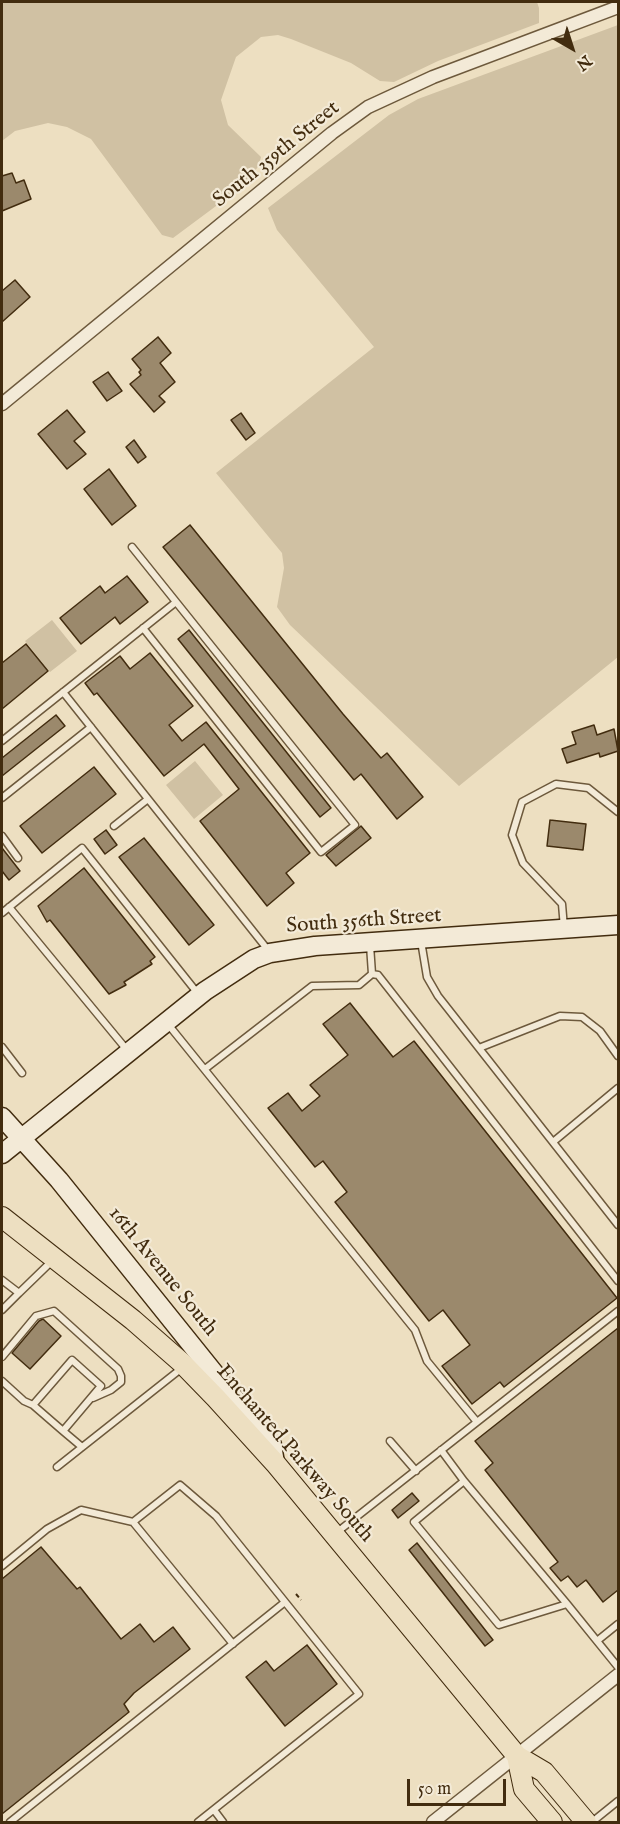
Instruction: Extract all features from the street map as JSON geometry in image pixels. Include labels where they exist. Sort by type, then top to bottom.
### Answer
[{"type":"main road","name":"South 356th Street","points":[[2,1154],[199,995],[238,968],[270,953],[315,946],[370,944],[618,925]]},
{"type":"main road","name":"16th Avenue South","points":[[2,1117],[59,1180],[272,1445],[275,1463]]},
{"type":"main road","name":"Enchanted Parkway South","points":[[2,1217],[56,1257],[185,1366],[275,1463],[517,1756],[544,1772],[586,1822]]},
{"type":"main road","name":"Enchanted Parkway South","points":[[517,1756],[524,1789],[552,1822]]},
{"type":"street","name":"South 359th Street","points":[[2,404],[368,107],[433,77],[618,7]]},
{"type":"street","points":[[433,1822],[618,1675]]},
{"type":"lane","points":[[132,547],[355,825],[321,852],[143,628]]},
{"type":"lane","points":[[2,741],[176,602]]},
{"type":"lane","points":[[63,692],[270,953]]},
{"type":"lane","points":[[2,798],[91,727]]},
{"type":"lane","points":[[564,930],[562,904],[523,863],[512,835],[522,802],[556,784],[588,788],[618,812]]},
{"type":"lane","points":[[114,826],[148,799]]},
{"type":"lane","points":[[2,836],[18,858]]},
{"type":"lane","points":[[2,913],[82,848],[199,995]]},
{"type":"lane","points":[[9,907],[129,1053]]},
{"type":"lane","points":[[421,940],[427,977],[438,996],[618,1225]]},
{"type":"lane","points":[[370,944],[372,974]]},
{"type":"lane","points":[[205,1070],[312,986],[359,985],[372,974],[378,975],[618,1281]]},
{"type":"lane","points":[[479,1048],[560,1016],[582,1017],[600,1031],[618,1056]]},
{"type":"lane","points":[[167,1022],[415,1330],[427,1361],[477,1422]]},
{"type":"lane","points":[[2,1047],[22,1073]]},
{"type":"lane","points":[[553,1142],[618,1088]]},
{"type":"lane","points":[[2,1310],[56,1257]]},
{"type":"lane","points":[[2,1280],[19,1293]]},
{"type":"lane","points":[[2,1357],[36,1316],[54,1311],[118,1370],[121,1376],[121,1382],[111,1390],[90,1399]]},
{"type":"lane","points":[[334,1535],[618,1311]]},
{"type":"lane","points":[[33,1405],[72,1360],[101,1386],[63,1431]]},
{"type":"lane","points":[[57,1467],[185,1366]]},
{"type":"lane","points":[[2,1381],[82,1447]]},
{"type":"lane","points":[[390,1441],[416,1471]]},
{"type":"lane","points":[[441,1450],[618,1667]]},
{"type":"lane","points":[[464,1481],[414,1522],[499,1625],[567,1604]]},
{"type":"lane","points":[[133,1522],[180,1485],[216,1516],[359,1694],[198,1822]]},
{"type":"lane","points":[[2,1566],[47,1529],[81,1510],[133,1522],[232,1644]]},
{"type":"lane","points":[[10,1822],[285,1602]]},
{"type":"lane","points":[[597,1641],[618,1624]]},
{"type":"lane","points":[[592,1822],[618,1801]]},
{"type":"lane","points":[[213,1810],[223,1822]]},
{"type":"path","points":[[296,1594],[301,1600]]},
{"type":"shaded area","points":[[2,2],[537,2],[539,23],[438,61],[394,82],[380,81],[351,63],[291,39],[278,35],[261,37],[236,57],[221,100],[228,125],[261,157],[259,165],[247,183],[173,238],[162,235],[91,139],[67,127],[48,123],[15,131],[2,141]]},
{"type":"shaded area","points":[[618,25],[618,657],[459,786],[290,625],[277,607],[284,568],[282,553],[216,473],[374,347],[277,230],[268,208],[389,115],[418,99]]},
{"type":"shaded area","points":[[52,620],[77,651],[50,672],[25,641]]},
{"type":"shaded area","points":[[195,761],[223,795],[194,819],[166,785]]},
{"type":"building","points":[[12,173],[16,183],[24,180],[31,199],[2,211],[2,176]]},
{"type":"building","points":[[15,280],[30,297],[2,322],[2,291]]},
{"type":"building","points":[[158,337],[171,353],[160,363],[175,382],[159,396],[165,402],[154,412],[130,384],[141,375],[139,372],[141,370],[132,359]]},
{"type":"building","points":[[108,372],[122,391],[107,401],[93,382]]},
{"type":"building","points":[[67,410],[85,432],[74,441],[86,454],[67,469],[38,434]]},
{"type":"building","points":[[241,413],[255,433],[246,440],[231,420]]},
{"type":"building","points":[[134,440],[146,457],[138,463],[126,447]]},
{"type":"building","points":[[109,469],[136,506],[112,525],[84,489]]},
{"type":"building","points":[[190,525],[343,714],[381,758],[387,753],[423,797],[397,819],[361,774],[354,780],[163,547]]},
{"type":"building","points":[[127,576],[148,602],[120,624],[115,617],[81,644],[60,618],[100,586],[105,593]]},
{"type":"building","points":[[189,630],[331,808],[320,817],[178,639]]},
{"type":"building","points":[[26,644],[48,671],[2,709],[2,663]]},
{"type":"building","points":[[150,653],[193,706],[169,725],[182,741],[206,722],[310,853],[286,873],[294,883],[267,906],[200,821],[239,789],[204,744],[164,776],[97,693],[94,695],[85,683],[120,656],[130,669]]},
{"type":"building","points":[[56,715],[65,726],[2,776],[2,758]]},
{"type":"building","points":[[594,725],[597,735],[614,729],[618,751],[600,757],[599,753],[567,763],[562,749],[576,744],[572,732]]},
{"type":"building","points":[[94,767],[116,794],[42,853],[20,826]]},
{"type":"building","points":[[550,820],[586,824],[583,850],[547,846]]},
{"type":"building","points":[[361,826],[371,838],[336,866],[326,855]]},
{"type":"building","points":[[106,830],[117,845],[105,854],[94,839]]},
{"type":"building","points":[[144,838],[214,925],[189,945],[119,857]]},
{"type":"building","points":[[2,848],[20,871],[9,880],[2,871]]},
{"type":"building","points":[[84,868],[155,957],[150,961],[152,964],[124,982],[126,985],[109,994],[50,920],[47,922],[38,906]]},
{"type":"building","points":[[350,1003],[393,1057],[414,1041],[617,1298],[504,1387],[500,1382],[472,1404],[442,1366],[470,1345],[443,1310],[429,1321],[335,1202],[347,1192],[323,1161],[315,1167],[268,1108],[288,1093],[302,1111],[320,1096],[310,1085],[348,1055],[323,1024]]},
{"type":"building","points":[[43,1319],[61,1336],[30,1369],[12,1353]]},
{"type":"building","points":[[618,1328],[618,1590],[603,1602],[586,1580],[577,1587],[568,1576],[561,1581],[550,1568],[558,1562],[485,1470],[493,1463],[475,1441]]},
{"type":"building","points":[[412,1493],[419,1501],[398,1518],[392,1510]]},
{"type":"building","points":[[417,1543],[493,1640],[485,1646],[409,1550]]},
{"type":"building","points":[[41,1547],[77,1589],[80,1587],[121,1639],[140,1624],[154,1642],[173,1627],[190,1649],[134,1693],[124,1704],[129,1712],[2,1814],[2,1579]]},
{"type":"building","points":[[307,1645],[337,1684],[285,1726],[246,1677],[266,1661],[274,1671]]}]
